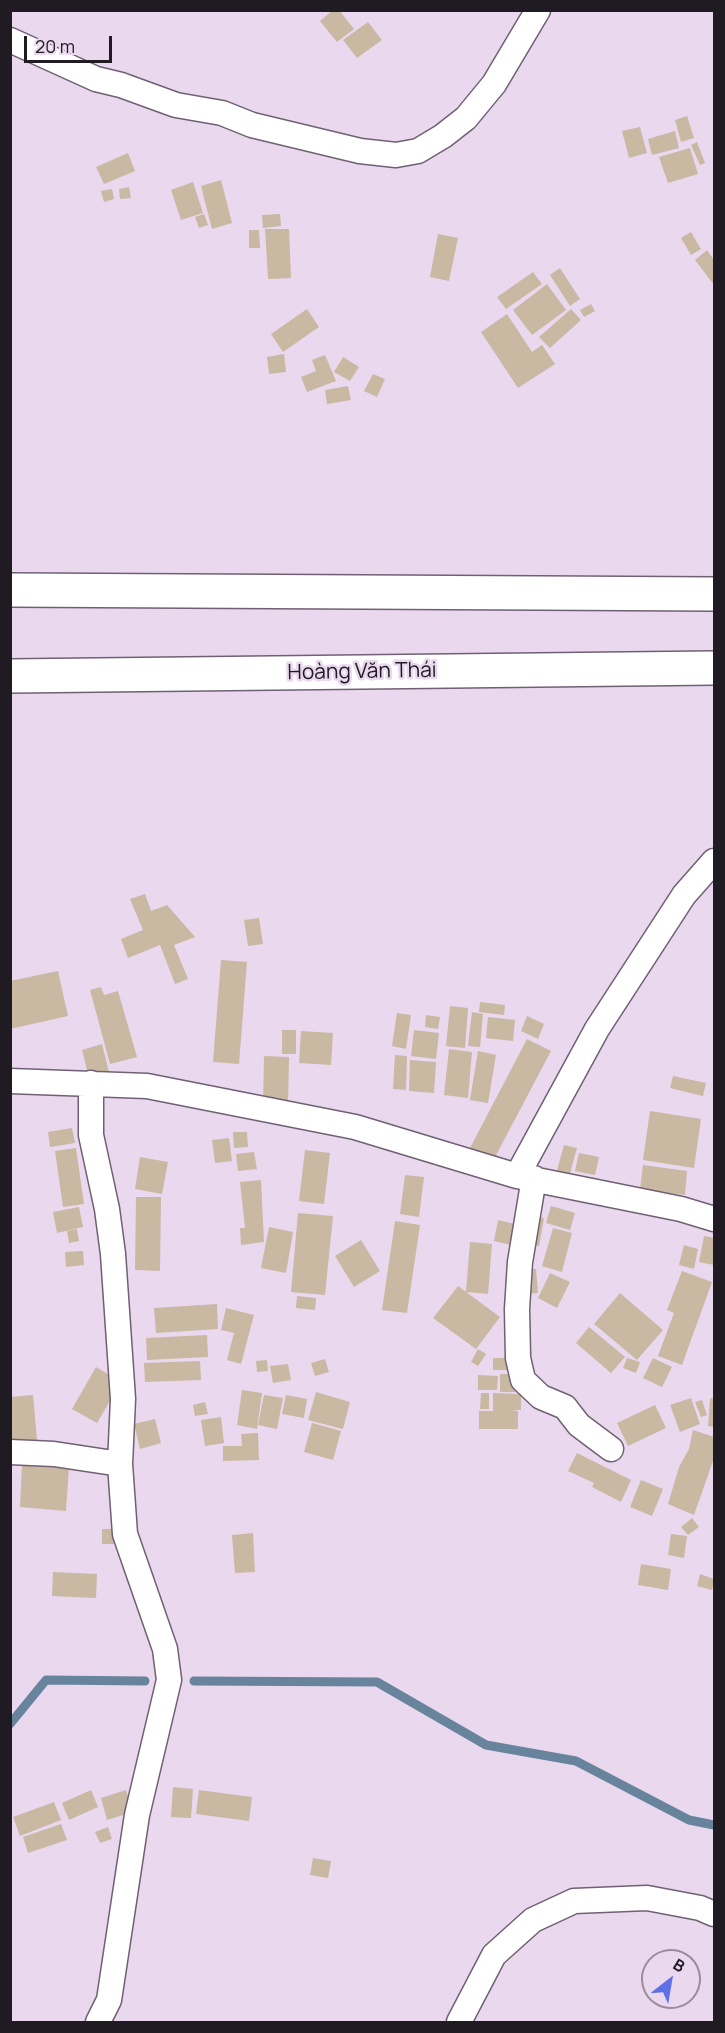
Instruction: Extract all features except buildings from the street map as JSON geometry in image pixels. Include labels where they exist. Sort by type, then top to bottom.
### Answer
[{"type":"main road","points":[[10,590],[714,594]]},
{"type":"main road","name":"Hoàng Văn Thái","points":[[10,676],[714,668]]},
{"type":"street","points":[[10,40],[96,79],[121,85],[176,105],[222,113],[252,125],[360,152],[396,155],[418,151],[443,136],[466,118],[494,84],[538,10]]},
{"type":"street","points":[[611,1449],[579,1425],[565,1407],[541,1396],[523,1380],[518,1358],[517,1309],[526,1177],[597,1029],[684,895],[714,861]]},
{"type":"street","points":[[10,1081],[147,1086],[356,1127],[526,1177],[681,1209],[714,1219]]},
{"type":"street","points":[[91,1083],[91,1135],[107,1209],[114,1265],[123,1399],[120,1464],[125,1534],[165,1649],[170,1680],[137,1815],[109,2000],[98,2022]]},
{"type":"street","points":[[10,1452],[54,1454],[120,1464]]},
{"type":"street","points":[[459,2022],[494,1955],[533,1920],[574,1901],[647,1898],[700,1908],[714,1914]]},
{"type":"waterway","points":[[10,1724],[46,1680],[145,1681]]},
{"type":"waterway","points":[[194,1681],[377,1682],[486,1745],[576,1761],[689,1820],[714,1825]]}]
